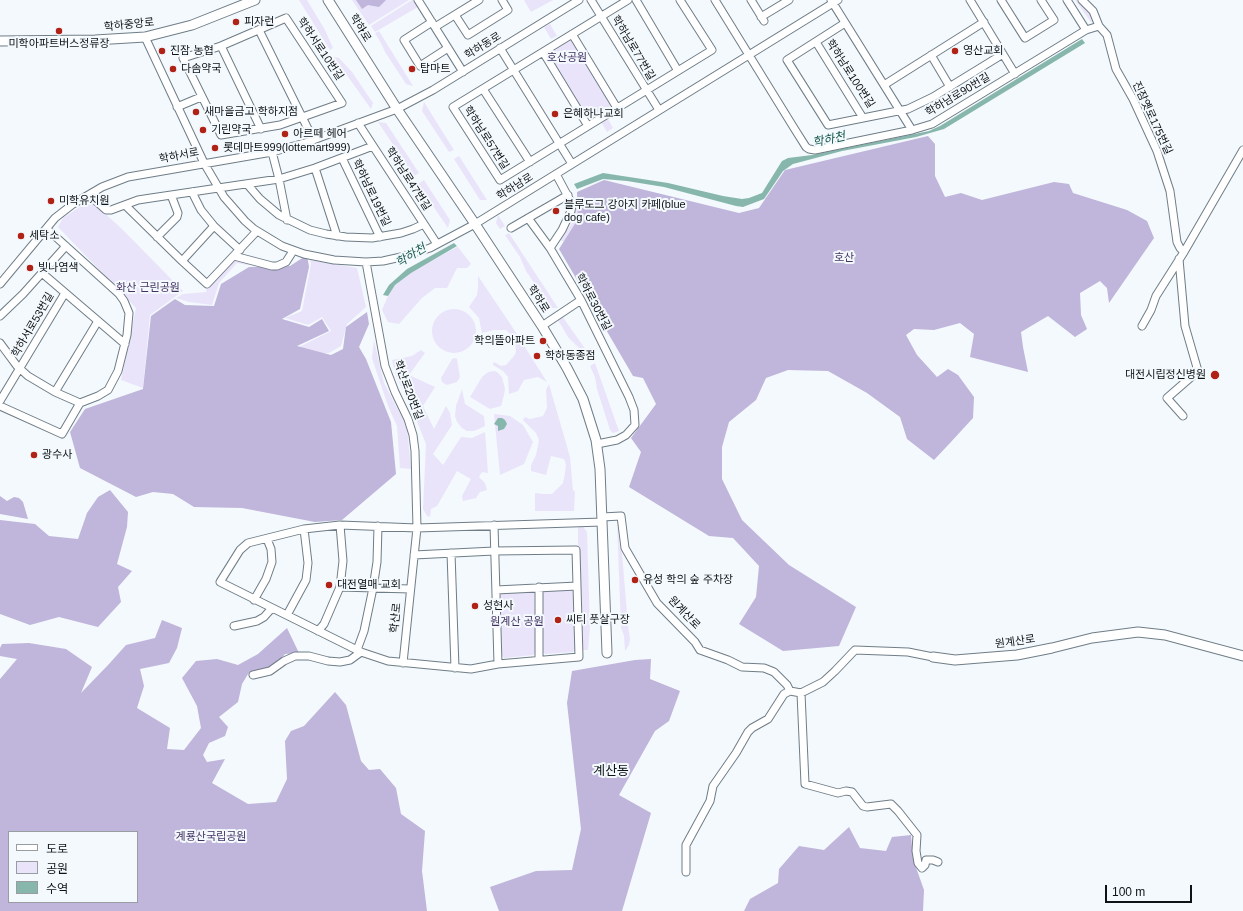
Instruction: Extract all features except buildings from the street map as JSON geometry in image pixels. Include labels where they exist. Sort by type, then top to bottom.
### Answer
[{"type":"street","name":"학하중앙로","points":[[0,40],[95,40],[146,37],[192,25],[255,0]]},
{"type":"street","name":"학하로","points":[[328,0],[397,109],[542,326],[567,368],[583,399],[597,444],[600,469],[607,653]]},
{"type":"street","points":[[418,0],[463,72]]},
{"type":"street","points":[[448,48],[420,66],[404,40],[455,15],[479,0]]},
{"type":"street","points":[[455,15],[468,35],[508,10],[502,0]]},
{"type":"street","name":"학하동로","points":[[397,109],[433,90],[579,0]]},
{"type":"street","name":"학하남로77번길","points":[[591,0],[659,110]]},
{"type":"street","name":"학하남로77번길","points":[[453,107],[628,0]]},
{"type":"street","points":[[636,0],[678,71]]},
{"type":"street","name":"학하남로77번길","points":[[500,180],[712,50],[680,0]]},
{"type":"street","points":[[715,0],[749,54]]},
{"type":"street","points":[[751,0],[763,19],[789,0]]},
{"type":"street","points":[[970,0],[1015,74]]},
{"type":"street","points":[[1001,0],[1025,38],[1054,20],[1042,0]]},
{"type":"street","points":[[1067,0],[1086,30]]},
{"type":"street","name":"진잠옛로175번길","points":[[1082,0],[1093,11],[1099,26],[1107,35],[1116,69],[1133,99],[1157,151],[1166,177],[1173,205],[1177,242],[1184,252]]},
{"type":"street","name":"학하남로","points":[[146,37],[204,163],[219,189],[236,211],[257,231],[293,251],[334,260],[366,262],[383,261],[417,253],[475,224],[834,1]]},
{"type":"street","name":"학하남로100번길","points":[[834,1],[845,23],[912,130]]},
{"type":"street","name":"학하서로10번길","points":[[259,30],[286,18],[342,103],[302,118]]},
{"type":"street","name":"학하남로100번길","points":[[884,85],[984,22]]},
{"type":"street","name":"학하남로100번길","points":[[845,23],[816,42],[863,118],[908,109],[933,97],[1003,54]]},
{"type":"street","name":"학하남로90번길","points":[[749,54],[794,128],[809,149],[820,150],[912,130],[932,124],[1086,30],[1099,26]]},
{"type":"street","points":[[302,118],[261,129],[221,135],[183,58],[221,46],[259,30],[313,140]]},
{"type":"street","points":[[572,34],[617,108]]},
{"type":"street","points":[[816,42],[788,60],[828,125],[863,118]]},
{"type":"street","points":[[221,46],[261,129]]},
{"type":"street","points":[[500,48],[572,164]]},
{"type":"street","points":[[543,52],[588,126]]},
{"type":"street","points":[[931,55],[950,87]]},
{"type":"street","points":[[483,89],[530,162]]},
{"type":"street","points":[[177,107],[201,97]]},
{"type":"street","name":"학하남로57번길","points":[[453,107],[500,180]]},
{"type":"street","name":"학하서로","points":[[0,284],[55,218],[73,204],[102,187],[128,177],[272,152],[313,140],[397,109]]},
{"type":"street","name":"학하남로47번길","points":[[247,184],[260,199],[287,220],[310,230],[337,236],[359,238],[380,237],[413,229],[424,224],[358,123]]},
{"type":"street","name":"학하남로19번길","points":[[89,195],[106,210],[111,210],[138,200],[279,179],[315,168],[373,146]]},
{"type":"street","points":[[1142,326],[1151,310],[1156,296],[1184,252],[1243,150]]},
{"type":"street","points":[[272,152],[287,220]]},
{"type":"street","name":"학하남로19번길","points":[[342,158],[380,237]]},
{"type":"street","points":[[315,168],[337,236]]},
{"type":"street","points":[[550,248],[562,230],[571,211],[572,204],[556,174]]},
{"type":"street","points":[[192,192],[201,210],[214,226],[240,250]]},
{"type":"street","points":[[157,237],[177,217],[178,213],[171,195]]},
{"type":"street","points":[[511,228],[568,195]]},
{"type":"street","points":[[125,205],[207,284],[257,231]]},
{"type":"street","name":"학하로30번길","points":[[528,218],[550,248],[581,300],[629,397],[635,418],[635,425],[626,435],[617,440],[597,444]]},
{"type":"street","points":[[424,224],[437,244]]},
{"type":"street","points":[[182,261],[214,226]]},
{"type":"street","points":[[0,406],[62,434],[80,403],[98,396],[108,390],[118,372],[127,334],[129,313],[124,301],[119,294],[47,229]]},
{"type":"street","name":"학하서로53번길","points":[[0,316],[23,294],[66,246]]},
{"type":"street","points":[[234,256],[277,266],[286,262],[293,251]]},
{"type":"street","points":[[1179,259],[1185,326],[1198,371],[1168,398],[1183,416]]},
{"type":"street","name":"학산로20번길","points":[[366,262],[385,366],[413,434],[415,451],[417,528]]},
{"type":"street","name":"학하서로53번길","points":[[42,273],[125,344]]},
{"type":"street","name":"학하서로53번길","points":[[0,401],[65,293]]},
{"type":"street","points":[[542,326],[581,300]]},
{"type":"street","points":[[55,392],[98,321]]},
{"type":"street","name":"학하서로53번길","points":[[0,343],[20,369],[28,376],[55,392],[80,403]]},
{"type":"street","name":"원계산로","points":[[602,519],[621,516],[625,548],[657,603],[696,642],[700,650],[742,666],[764,668],[774,672],[787,685],[790,691]]},
{"type":"street","points":[[414,555],[494,551],[576,550],[579,657],[539,660],[516,666],[498,664],[471,669],[388,661],[359,651],[220,582],[240,550],[248,543],[304,530],[340,525],[417,528],[602,519]]},
{"type":"street","points":[[318,631],[324,624],[340,587],[343,561],[340,525]]},
{"type":"street","points":[[494,525],[498,664]]},
{"type":"street","points":[[253,675],[270,671],[296,656],[309,656],[328,661],[340,662],[350,660],[359,651],[373,588],[377,562],[378,526]]},
{"type":"street","name":"학산로","points":[[403,663],[417,528]]},
{"type":"street","points":[[287,615],[306,580],[308,563],[304,530]]},
{"type":"street","points":[[254,600],[266,579],[272,562],[271,549],[267,539]]},
{"type":"street","points":[[451,553],[455,668]]},
{"type":"street","points":[[496,590],[577,586]]},
{"type":"street","points":[[340,587],[410,590]]},
{"type":"street","points":[[539,588],[539,660]]},
{"type":"street","points":[[234,626],[256,622],[264,617],[272,608]]},
{"type":"street","name":"원계산로","points":[[801,693],[823,682],[855,650],[908,652],[955,660],[1017,655],[1092,638],[1138,632],[1165,635],[1243,656]]},
{"type":"street","points":[[686,872],[686,845],[710,801],[713,786],[736,753],[748,732],[768,719],[784,694],[790,691],[801,693],[805,784],[838,793],[846,791],[852,792],[863,806],[867,807],[891,804],[917,835],[916,851],[918,863],[922,868],[926,860],[938,862]]},
{"type":"green space","points":[[299,0],[307,0],[325,30],[333,48],[330,50]]},
{"type":"green space","points":[[352,0],[409,0],[369,25]]},
{"type":"green space","points":[[356,0],[386,0],[379,7],[368,5],[362,9]]},
{"type":"green space","points":[[414,0],[418,7],[375,32],[371,26]]},
{"type":"green space","points":[[524,0],[553,0],[531,12]]},
{"type":"green space","points":[[1075,0],[1080,0],[1087,7],[1094,20],[1091,22]]},
{"type":"green space","points":[[550,24],[557,36],[551,39],[544,27]]},
{"type":"green space","points":[[379,31],[413,86],[406,84],[385,52],[375,33]]},
{"type":"green space","name":"호산공원","points":[[572,38],[611,103],[609,107],[591,119],[587,117],[548,54],[549,49]]},
{"type":"green space","points":[[334,57],[339,58],[352,72],[373,103],[371,109]]},
{"type":"green space","points":[[424,102],[454,150],[449,152],[422,111]]},
{"type":"green space","points":[[607,117],[613,128],[607,132],[600,120]]},
{"type":"green space","points":[[378,122],[386,123],[419,173],[414,176]]},
{"type":"green space","name":"호산","points":[[928,136],[935,144],[935,176],[945,197],[961,193],[982,200],[1054,182],[1069,184],[1073,193],[1127,210],[1147,221],[1154,238],[1109,303],[1107,288],[1100,281],[1080,293],[1081,315],[1087,329],[1075,337],[1048,316],[1021,332],[1028,372],[970,357],[974,334],[960,323],[934,330],[914,329],[906,335],[917,355],[937,377],[948,369],[958,375],[974,397],[973,418],[934,460],[907,439],[900,417],[867,393],[828,371],[788,370],[766,378],[756,400],[729,422],[722,447],[722,479],[742,520],[789,565],[856,607],[839,646],[783,651],[739,624],[756,597],[759,566],[733,538],[709,536],[629,487],[641,452],[631,438],[656,404],[643,378],[633,376],[559,249],[578,219],[577,192],[604,180],[739,213],[759,208],[785,170]]},
{"type":"green space","points":[[459,156],[487,200],[480,200],[454,159]]},
{"type":"green space","points":[[424,180],[450,220],[448,228],[418,184]]},
{"type":"green space","points":[[574,198],[586,203],[573,245],[560,240],[574,220]]},
{"type":"green space","name":"화산 근린공원","points":[[90,200],[122,229],[183,291],[150,315],[143,388],[121,380],[136,308],[58,227],[63,218]]},
{"type":"green space","points":[[498,215],[505,226],[500,229],[496,223]]},
{"type":"green space","points":[[509,233],[558,308],[551,308],[526,271],[520,257],[505,235]]},
{"type":"green space","points":[[457,247],[471,264],[467,268],[457,268],[447,288],[435,288],[422,298],[399,324],[388,322],[382,310],[394,286],[410,273]]},
{"type":"green space","points":[[307,255],[309,267],[300,309],[282,319],[309,327],[322,319],[329,331],[297,346],[331,355],[343,349],[346,327],[367,312],[369,324],[359,347],[366,359],[391,422],[396,474],[342,520],[315,522],[242,508],[194,507],[173,494],[153,492],[136,497],[80,468],[70,432],[85,409],[143,389],[151,316],[175,299],[185,305],[214,306],[221,284],[249,267],[290,266]]},
{"type":"green space","points":[[235,259],[265,265],[247,265],[237,263],[219,283],[212,305],[189,302],[176,298],[183,294],[206,292],[207,287]]},
{"type":"green space","points":[[310,260],[357,268],[366,307],[347,324],[341,346],[329,353],[302,354],[299,347],[331,331],[322,317],[308,325],[285,318],[302,311],[311,264]]},
{"type":"green space","points":[[478,276],[547,382],[538,377],[524,380],[518,391],[509,394],[508,377],[503,371],[493,365],[494,362],[501,366],[506,365],[514,356],[516,352],[515,338],[506,330],[494,330],[482,333],[479,318],[469,307],[477,295]]},
{"type":"green space","points":[[454,309],[466,313],[472,319],[476,331],[472,343],[466,349],[454,353],[442,349],[436,343],[432,331],[436,319],[442,313]]},
{"type":"green space","points":[[562,316],[591,357],[586,359],[580,349],[568,337],[558,320]]},
{"type":"green space","points":[[374,340],[384,383],[407,427],[411,469],[400,468],[397,426],[388,406],[372,358]]},
{"type":"green space","points":[[421,350],[425,353],[409,375],[435,387],[423,406],[434,429],[446,406],[450,413],[452,425],[433,454],[443,465],[461,437],[472,438],[485,432],[488,473],[482,472],[479,477],[485,483],[487,490],[480,492],[476,498],[463,501],[462,496],[471,479],[457,471],[437,506],[431,509],[430,517],[427,516],[423,509],[426,444],[410,404],[396,376],[392,360],[412,356]]},
{"type":"green space","points":[[452,359],[457,359],[460,377],[457,382],[447,385],[442,382],[441,378]]},
{"type":"green space","points":[[595,363],[619,431],[613,433],[610,430],[597,389],[595,377],[590,366]]},
{"type":"green space","points":[[494,371],[502,377],[505,389],[501,406],[490,409],[470,397],[482,377],[488,372]]},
{"type":"green space","points":[[549,384],[570,457],[573,490],[575,492],[574,511],[535,511],[535,493],[552,494],[563,483],[566,465],[564,459],[551,456],[546,475],[531,471],[531,465],[536,455],[539,440],[536,433],[523,420],[525,417],[530,419],[543,416],[547,408],[546,390]]},
{"type":"green space","points":[[462,389],[465,404],[484,416],[485,426],[474,431],[467,431],[462,428],[457,422],[455,416],[456,406]]},
{"type":"green space","points":[[494,414],[510,416],[523,425],[533,442],[524,464],[500,475]]},
{"type":"green space","points":[[110,490],[128,512],[127,527],[117,564],[132,571],[118,587],[121,602],[98,627],[59,617],[30,625],[0,614],[0,520],[35,524],[49,536],[78,539],[87,513],[98,497]]},
{"type":"green space","points":[[0,496],[7,501],[14,497],[19,498],[23,502],[28,519],[0,514]]},
{"type":"green space","points":[[617,522],[622,553],[630,639],[629,645],[625,651],[624,636],[621,627]]},
{"type":"green space","points":[[582,525],[587,532],[590,627],[588,650],[583,650],[578,542],[578,527]]},
{"type":"green space","name":"씨티 풋살구장","points":[[571,588],[575,590],[576,649],[573,652],[545,654],[542,651],[541,591]]},
{"type":"green space","name":"원계산 공원","points":[[534,591],[536,652],[533,655],[504,658],[501,654],[499,592]]},
{"type":"green space","name":"계룡산국립공원","points":[[162,620],[182,628],[177,648],[169,663],[140,669],[144,686],[137,708],[170,728],[167,749],[184,750],[201,728],[197,706],[182,678],[196,661],[217,659],[238,665],[258,654],[287,628],[299,653],[285,654],[276,665],[248,674],[242,684],[238,702],[219,717],[228,727],[225,736],[209,743],[203,755],[207,762],[225,759],[212,783],[248,804],[276,802],[287,779],[285,741],[291,731],[304,726],[335,692],[346,705],[361,761],[369,770],[380,769],[396,788],[401,814],[425,831],[422,871],[427,911],[0,911],[0,679],[17,659],[0,656],[0,648],[2,644],[29,643],[66,649],[92,667],[81,693],[126,645],[155,638]]},
{"type":"green space","points":[[651,659],[650,679],[680,691],[669,721],[655,731],[619,795],[651,813],[622,911],[499,911],[490,887],[536,871],[572,870],[581,829],[567,703],[572,671],[635,660]]},
{"type":"green space","points":[[849,827],[860,848],[886,851],[892,837],[911,835],[913,859],[924,890],[923,911],[744,911],[750,899],[778,883],[779,869],[799,846],[824,850]]},
{"type":"water","points":[[1082,39],[1085,43],[944,129],[916,137],[842,151],[793,164],[783,171],[764,199],[743,207],[664,187],[627,181],[603,179],[577,189],[574,184],[603,173],[668,183],[723,196],[742,199],[749,198],[762,193],[782,161],[788,158],[812,155],[929,131],[940,126]]},
{"type":"water","points":[[454,243],[457,246],[411,273],[395,285],[388,296],[383,295],[389,285],[407,269]]},
{"type":"water","points":[[498,418],[505,420],[507,424],[504,429],[498,431],[498,426],[494,424]]},
{"type":"place","name":"피자런","points":[[236,22]]},
{"type":"place","name":"미학아파트버스정류장","points":[[59,31]]},
{"type":"place","name":"진잠 농협","points":[[162,51]]},
{"type":"place","name":"영산교회","points":[[955,51]]},
{"type":"place","name":"다솜약국","points":[[173,69]]},
{"type":"place","name":"탑마트","points":[[412,69]]},
{"type":"place","name":"새마을금고 학하지점","points":[[196,112]]},
{"type":"place","name":"은혜하나교회","points":[[555,114]]},
{"type":"place","name":"기린약국","points":[[203,130]]},
{"type":"place","name":"아르떼 헤어","points":[[285,134]]},
{"type":"place","name":"롯데마트999(lottemart999)","points":[[215,148]]},
{"type":"place","name":"미학유치원","points":[[51,201]]},
{"type":"place","name":"블루도그 강아지 카페(blue dog cafe)","points":[[556,211]]},
{"type":"place","name":"세탁소","points":[[21,236]]},
{"type":"place","name":"빛나염색","points":[[30,268]]},
{"type":"place","name":"학의뜰아파트","points":[[543,341]]},
{"type":"place","name":"학하동종점","points":[[537,356]]},
{"type":"place","name":"대전시립정신병원","points":[[1215,375]]},
{"type":"place","name":"광수사","points":[[34,455]]},
{"type":"place","name":"유성 학의 숲 주차장","points":[[635,580]]},
{"type":"place","name":"대전열매 교회","points":[[329,585]]},
{"type":"place","name":"성현사","points":[[475,606]]},
{"type":"place","name":"씨티 풋살구장","points":[[558,620]]},
{"type":"district","name":"계산동","points":[[611,771]]},
{"type":"water label","name":"학하천","points":[[829,140]]},
{"type":"water label","name":"학하천","points":[[411,256]]}]
